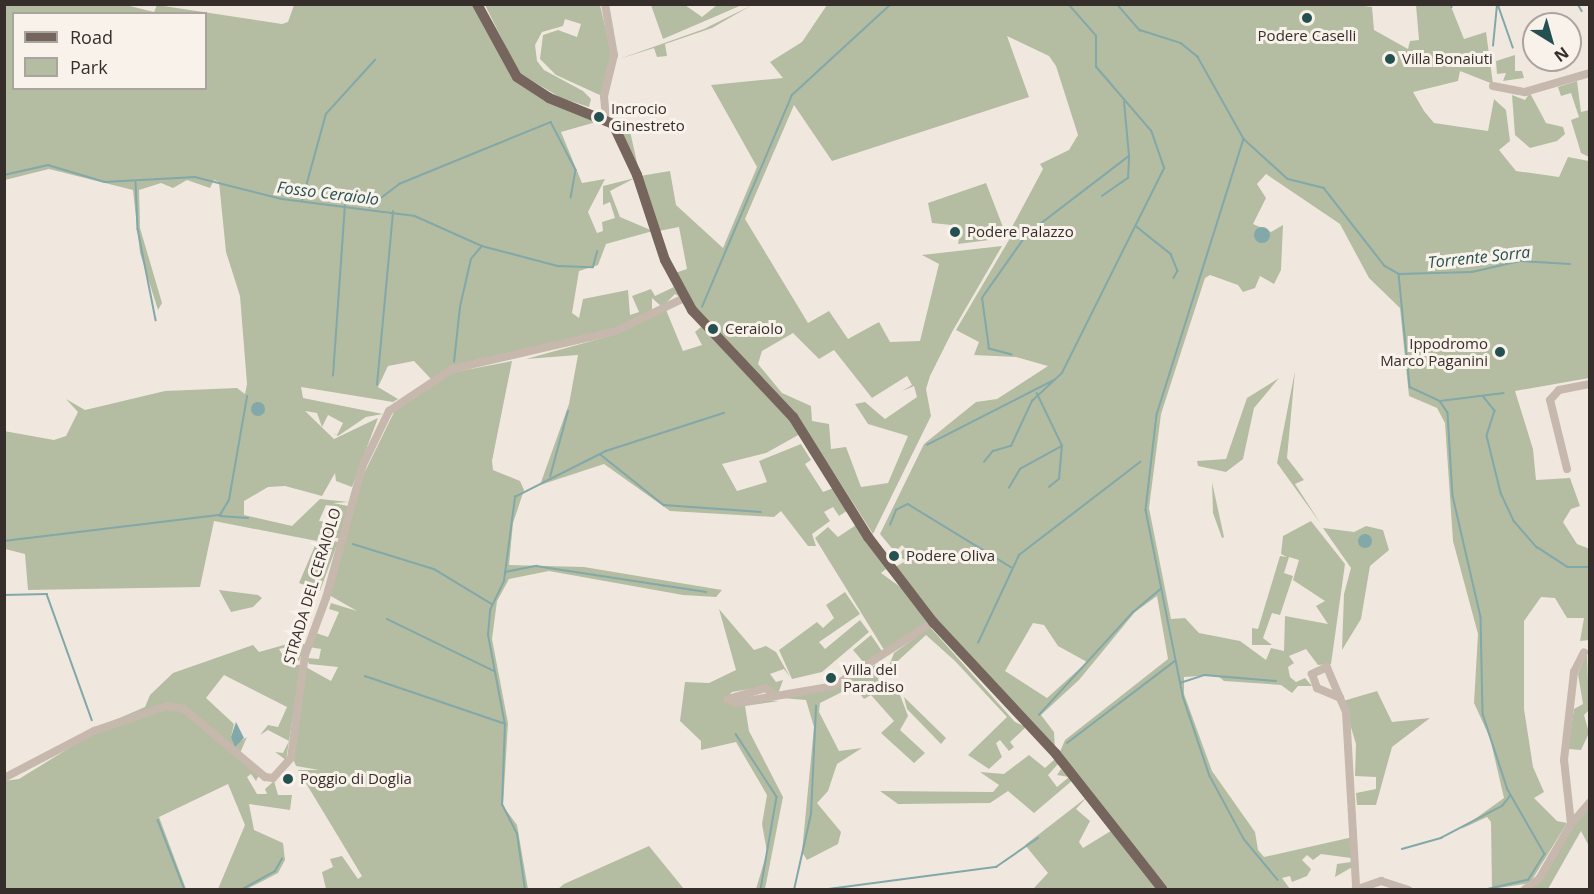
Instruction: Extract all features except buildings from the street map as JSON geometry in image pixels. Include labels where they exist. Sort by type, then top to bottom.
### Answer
[{"type":"main road","points":[[477,4],[514,75],[549,98],[606,118],[630,156],[665,260],[684,298],[797,422],[868,537],[933,622],[1056,754],[1163,890]]},
{"type":"street","points":[[605,4],[614,55],[604,93],[606,118]]},
{"type":"street","points":[[1493,86],[1525,92],[1590,73]]},
{"type":"street","name":"STRADA DEL CERAIOLO","points":[[4,778],[94,731],[166,706],[184,709],[265,777],[273,778],[291,758],[305,652],[326,598],[363,465],[389,411],[452,369],[616,332],[684,298]]},
{"type":"street","points":[[1568,469],[1550,400],[1559,390],[1590,384]]},
{"type":"street","points":[[774,696],[766,688],[728,699],[735,703],[774,696],[840,683],[933,622]]},
{"type":"street","points":[[1571,824],[1564,760],[1574,672],[1584,652]]},
{"type":"street","points":[[1340,698],[1351,745],[1355,888],[1382,881],[1409,890]]},
{"type":"street","points":[[1524,890],[1539,879],[1571,824],[1590,802]]},
{"type":"green space","points":[[122,4],[154,12],[12,12],[12,90],[207,90],[207,13],[282,24],[288,22],[294,5],[474,5],[513,78],[603,120],[561,132],[582,183],[605,179],[588,212],[597,233],[603,231],[602,222],[615,218],[610,202],[603,205],[603,186],[635,178],[610,191],[620,217],[653,231],[606,244],[598,265],[579,271],[572,313],[579,318],[583,299],[628,290],[630,315],[639,312],[632,296],[651,289],[655,296],[674,287],[680,297],[675,294],[662,307],[652,298],[652,313],[629,325],[431,379],[414,361],[388,366],[378,387],[398,399],[393,402],[301,387],[303,398],[383,414],[366,417],[338,436],[331,432],[337,435],[343,423],[328,415],[322,427],[317,413],[305,411],[334,439],[378,418],[352,487],[336,481],[335,473],[322,496],[285,486],[268,487],[244,501],[244,515],[292,526],[320,499],[349,502],[333,503],[348,506],[340,538],[323,538],[338,542],[320,591],[299,583],[317,541],[214,521],[200,587],[28,590],[25,554],[5,549],[4,431],[54,440],[66,436],[78,412],[66,399],[85,410],[165,391],[237,388],[245,394],[247,384],[240,296],[226,252],[219,182],[214,180],[210,188],[187,180],[173,188],[161,183],[139,190],[140,228],[162,303],[158,310],[140,253],[133,190],[49,169],[5,180],[5,5]],"holes":[[[326,505],[334,506],[331,522],[319,521]]]},
{"type":"green space","points":[[1450,4],[1464,39],[1486,32],[1493,84],[1460,71],[1458,81],[1413,92],[1434,123],[1488,131],[1494,99],[1506,110],[1510,141],[1499,150],[1516,171],[1559,177],[1568,157],[1589,161],[1589,378],[1515,391],[1533,449],[1536,480],[1570,478],[1580,506],[1571,509],[1563,522],[1577,544],[1590,549],[1589,640],[1580,641],[1584,618],[1567,618],[1555,598],[1541,597],[1524,621],[1524,709],[1533,767],[1544,792],[1534,798],[1557,821],[1567,823],[1530,883],[1492,889],[1491,822],[1487,817],[1461,829],[1504,798],[1490,738],[1474,703],[1478,634],[1453,541],[1445,423],[1437,408],[1409,396],[1400,308],[1369,278],[1340,224],[1266,174],[1257,184],[1266,198],[1253,224],[1271,232],[1283,225],[1281,270],[1274,284],[1260,276],[1255,288],[1243,292],[1238,285],[1210,275],[1205,278],[1161,414],[1149,508],[1171,619],[1185,618],[1199,633],[1240,641],[1266,660],[1271,648],[1284,651],[1285,616],[1328,624],[1316,606],[1325,601],[1293,580],[1299,560],[1289,557],[1284,573],[1293,576],[1280,615],[1272,613],[1263,638],[1272,645],[1252,645],[1252,628],[1258,629],[1280,556],[1287,557],[1281,554],[1283,536],[1311,521],[1345,564],[1331,664],[1318,665],[1306,649],[1289,656],[1294,663],[1288,667],[1290,677],[1296,682],[1305,678],[1312,686],[1298,686],[1292,693],[1281,685],[1224,681],[1217,675],[1184,677],[1184,694],[1212,771],[1255,832],[1258,850],[1264,857],[1353,837],[1351,858],[1321,854],[1313,860],[1307,855],[1302,860],[1311,869],[1307,876],[1292,882],[1290,876],[1282,878],[1290,889],[1169,889],[1059,754],[1065,740],[1168,659],[1157,596],[1135,612],[1079,680],[1041,715],[1054,732],[1055,750],[950,639],[895,567],[906,561],[898,555],[905,548],[902,545],[895,552],[880,534],[924,444],[976,402],[997,399],[1048,366],[1016,357],[974,355],[979,342],[956,330],[1016,228],[1005,238],[958,244],[961,226],[932,223],[928,203],[986,183],[1003,227],[1012,227],[1043,169],[1040,164],[1069,150],[1078,135],[1056,66],[1049,56],[1007,36],[1029,97],[832,161],[794,105],[745,219],[808,323],[829,311],[848,339],[879,322],[890,342],[920,341],[939,264],[922,255],[1002,246],[952,332],[930,376],[926,389],[931,416],[873,534],[798,417],[697,312],[675,273],[687,269],[679,227],[659,231],[621,131],[630,131],[640,176],[670,171],[676,205],[723,248],[757,167],[711,85],[783,78],[770,62],[802,42],[827,5],[1357,5],[1372,7],[1374,30],[1408,49],[1410,41],[1419,40],[1416,5]],"holes":[[[793,333],[819,359],[834,350],[872,398],[907,376],[912,385],[902,391],[914,386],[917,397],[885,419],[865,402],[855,404],[868,424],[908,436],[888,483],[861,487],[846,447],[831,449],[829,424],[812,421],[811,406],[782,393],[758,364],[762,351]],[[1033,623],[1044,625],[1058,646],[1087,662],[1047,698],[1005,671]]]},
{"type":"green space","points":[[157,5],[203,12],[154,12]]},
{"type":"green space","points":[[485,5],[600,5],[611,52],[602,96],[556,75],[540,59],[543,35],[558,30],[577,37],[581,24],[565,19],[563,26],[542,32],[535,45],[537,61],[544,70],[583,91],[591,99],[589,107],[561,98],[519,73]]},
{"type":"green space","points":[[651,5],[685,5],[702,17],[717,5],[742,5],[663,39]]},
{"type":"green space","points":[[752,5],[712,28],[665,44],[667,56],[657,57],[654,48],[619,59],[704,29]]},
{"type":"green space","points":[[1515,55],[1515,71],[1522,71],[1524,78],[1503,81],[1506,73],[1497,74],[1496,61]]},
{"type":"green space","points":[[1577,81],[1581,112],[1589,110],[1589,157],[1581,153],[1571,120],[1579,117],[1571,93],[1561,96],[1558,87]]},
{"type":"green space","points":[[1530,93],[1546,123],[1563,127],[1565,134],[1557,141],[1530,148],[1515,135],[1512,95],[1525,100]]},
{"type":"green space","points":[[666,310],[683,351],[702,345],[695,332],[701,327],[802,433],[766,453],[722,464],[737,491],[767,482],[759,461],[801,444],[811,460],[805,464],[823,492],[836,487],[848,510],[839,516],[833,507],[824,512],[830,521],[812,534],[816,546],[808,546],[781,511],[774,517],[670,511],[604,464],[540,485],[569,404],[578,355],[526,359],[617,334]]},
{"type":"green space","points":[[512,361],[492,461],[493,470],[520,481],[524,490],[513,523],[509,565],[584,567],[722,590],[716,597],[683,595],[549,571],[509,579],[497,601],[492,639],[508,723],[503,806],[517,825],[528,889],[326,889],[322,872],[333,867],[330,859],[342,856],[358,879],[362,876],[298,770],[319,770],[296,766],[294,761],[304,666],[331,681],[338,667],[309,664],[307,658],[319,659],[321,649],[309,647],[316,633],[328,637],[339,612],[329,609],[331,603],[357,611],[329,595],[358,486],[396,408],[450,373]]},
{"type":"green space","points":[[1295,371],[1287,458],[1304,480],[1295,484],[1321,524],[1277,463]]},
{"type":"green space","points":[[1279,378],[1254,408],[1243,459],[1226,472],[1198,466],[1197,461],[1226,459],[1247,398]]},
{"type":"green space","points":[[1212,482],[1224,537],[1222,538],[1213,513]]},
{"type":"green space","points":[[856,525],[895,580],[886,569],[881,573],[903,589],[927,622],[886,653],[815,538],[828,527],[838,537]]},
{"type":"green space","points":[[1366,526],[1383,530],[1389,550],[1370,566],[1361,619],[1342,650],[1344,594],[1351,568],[1323,528],[1354,532]]},
{"type":"green space","points":[[219,590],[258,595],[262,598],[253,607],[231,612]]},
{"type":"green space","points":[[845,592],[860,614],[819,642],[825,649],[860,620],[869,632],[822,672],[792,679],[779,650],[817,622],[823,628],[834,618],[826,605]]},
{"type":"green space","points":[[719,609],[754,650],[766,646],[776,652],[790,677],[784,669],[770,674],[776,682],[783,680],[778,694],[767,686],[732,692],[726,699],[779,701],[745,706],[749,731],[783,797],[765,889],[756,889],[767,852],[762,824],[767,795],[736,742],[701,750],[701,741],[680,721],[685,682],[709,683],[736,670]]},
{"type":"green space","points":[[930,627],[1015,722],[1026,727],[1010,742],[1014,747],[1009,751],[1000,740],[996,743],[1002,757],[989,769],[968,755],[1007,717],[955,661],[926,635],[887,671],[894,653]]},
{"type":"green space","points":[[871,635],[884,654],[865,664],[853,650]]},
{"type":"green space","points":[[305,644],[299,661],[291,659],[287,647],[279,649],[288,664],[301,665],[289,741],[268,730],[260,735],[268,725],[278,727],[287,707],[224,675],[206,698],[234,724],[231,737],[241,741],[247,737],[240,753],[181,706],[78,736],[145,707],[150,695],[173,673],[253,645],[259,652],[284,645]]},
{"type":"green space","points":[[1587,652],[1589,710],[1584,715],[1589,733],[1581,750],[1568,749],[1574,709],[1583,704],[1578,674]]},
{"type":"green space","points":[[875,665],[900,695],[908,716],[900,730],[925,753],[914,763],[881,733],[894,721],[871,695],[864,699],[854,686],[820,703],[819,712],[839,751],[862,748],[837,764],[828,791],[817,803],[841,832],[838,844],[807,860],[802,852],[814,727],[806,700],[782,698],[835,687]]},
{"type":"green space","points":[[1377,691],[1392,722],[1430,718],[1392,747],[1376,805],[1357,805],[1356,793],[1376,789],[1376,777],[1355,776],[1356,744],[1343,701]]},
{"type":"green space","points":[[904,697],[946,738],[941,744],[907,709]]},
{"type":"green space","points":[[167,707],[183,711],[259,775],[256,781],[251,774],[247,777],[257,794],[267,794],[265,789],[274,781],[278,795],[292,795],[290,810],[249,804],[254,830],[283,843],[285,860],[278,873],[247,889],[218,889],[245,825],[228,784],[159,817],[186,889],[5,889],[4,781],[19,779],[87,737]]},
{"type":"green space","points":[[289,741],[286,760],[275,752],[283,753]]},
{"type":"green space","points":[[1029,755],[1045,768],[1055,759],[1059,763],[1048,775],[1057,787],[1069,777],[1057,775],[1061,769],[1073,780],[1034,813],[1008,791],[990,803],[898,804],[880,791],[993,792],[999,785],[980,772],[1004,774]]},
{"type":"green space","points":[[1087,797],[1076,809],[1090,821],[1079,842],[1083,848],[1114,829],[1160,889],[1033,889],[1048,873],[1025,845]]},
{"type":"green space","points":[[1589,804],[1589,846],[1581,831],[1548,889],[1530,890]]},
{"type":"green space","points":[[649,846],[684,889],[558,889],[564,884]]},
{"type":"green space","points":[[1351,862],[1354,866],[1335,877],[1337,864]]},
{"type":"water","points":[[1262,227],[1268,229],[1270,235],[1268,241],[1262,243],[1256,241],[1254,235],[1256,229]]},
{"type":"water","points":[[258,402],[263,404],[265,409],[263,414],[258,416],[253,414],[251,409],[253,404]]},
{"type":"water","points":[[1365,534],[1370,536],[1372,541],[1370,546],[1365,548],[1360,546],[1358,541],[1360,536]]},
{"type":"water","points":[[236,722],[244,738],[235,747],[231,737]]},
{"type":"waterway","points":[[702,307],[792,95],[891,4]]},
{"type":"waterway","points":[[984,462],[993,451],[1011,446],[1032,401],[1062,373],[1164,168],[1151,131],[1096,67],[1096,36],[1068,4]]},
{"type":"waterway","name":"Torrente Sorra","points":[[1117,4],[1140,30],[1181,43],[1198,57],[1244,139],[1288,179],[1324,188],[1385,266],[1399,274],[1472,272],[1520,261],[1570,264]]},
{"type":"waterway","points":[[1498,4],[1513,47]]},
{"type":"waterway","points":[[1578,4],[1582,11]]},
{"type":"waterway","points":[[1493,46],[1497,5]]},
{"type":"waterway","points":[[302,201],[326,114],[375,60]]},
{"type":"waterway","points":[[1012,355],[989,349],[982,298],[1027,234],[1129,156],[1124,102]]},
{"type":"waterway","points":[[369,207],[399,184],[551,122],[576,170],[571,198]]},
{"type":"waterway","points":[[1244,139],[1157,415],[1146,510],[1183,696],[1210,776],[1244,839],[1278,880]]},
{"type":"waterway","points":[[1102,196],[1128,178],[1129,157]]},
{"type":"waterway","name":"Fosso Ceraiolo","points":[[4,175],[48,165],[105,182],[195,177],[282,199],[415,216],[482,246],[558,266],[593,267],[597,252]]},
{"type":"waterway","points":[[136,182],[138,229],[156,320]]},
{"type":"waterway","points":[[333,376],[345,204]]},
{"type":"waterway","points":[[377,385],[393,212]]},
{"type":"waterway","points":[[1136,226],[1171,254],[1178,271],[1174,278]]},
{"type":"waterway","points":[[454,362],[460,307],[471,259],[482,246]]},
{"type":"waterway","points":[[1399,274],[1410,387],[1440,401],[1448,413],[1453,496],[1481,617],[1483,714],[1508,790],[1545,854],[1529,880],[1486,890]]},
{"type":"waterway","points":[[927,445],[1054,380]]},
{"type":"waterway","points":[[1440,401],[1504,393]]},
{"type":"waterway","points":[[1009,488],[1020,469],[1062,446],[1037,394]]},
{"type":"waterway","points":[[1483,396],[1495,411],[1487,436],[1501,493],[1514,521],[1537,547],[1568,567],[1590,567]]},
{"type":"waterway","points":[[4,541],[220,515],[229,500],[247,397]]},
{"type":"waterway","points":[[550,477],[568,411]]},
{"type":"waterway","points":[[525,890],[517,834],[502,805],[505,725],[488,635],[490,610],[504,581],[515,497],[606,451],[724,413]]},
{"type":"waterway","points":[[1049,487],[1059,479],[1062,446]]},
{"type":"waterway","points":[[600,454],[664,505],[761,512]]},
{"type":"waterway","points":[[978,643],[1019,555],[1140,462]]},
{"type":"waterway","points":[[890,525],[896,510],[908,504],[1011,567]]},
{"type":"waterway","points":[[220,516],[248,518]]},
{"type":"waterway","points":[[353,544],[434,569],[492,604]]},
{"type":"waterway","points":[[505,572],[536,566],[706,592]]},
{"type":"waterway","points":[[1039,715],[1132,613],[1161,589]]},
{"type":"waterway","points":[[4,595],[47,594],[92,720]]},
{"type":"waterway","points":[[387,619],[494,671]]},
{"type":"waterway","points":[[1067,743],[1175,661]]},
{"type":"waterway","points":[[1180,683],[1204,675],[1276,681]]},
{"type":"waterway","points":[[365,676],[503,723]]},
{"type":"waterway","points":[[794,890],[811,814],[816,706]]},
{"type":"waterway","points":[[736,734],[777,797],[761,890]]},
{"type":"waterway","points":[[1402,849],[1441,838],[1502,806],[1510,796]]},
{"type":"waterway","points":[[158,820],[185,890]]},
{"type":"waterway","points":[[821,890],[996,867],[1038,838]]},
{"type":"waterway","points":[[241,890],[275,871],[282,859]]},
{"type":"place","name":"Podere Caselli","points":[[1307,18]]},
{"type":"place","name":"Villa Bonaiuti","points":[[1390,59]]},
{"type":"place","name":"Incrocio Ginestreto","points":[[599,117]]},
{"type":"place","name":"Podere Palazzo","points":[[955,232]]},
{"type":"place","name":"Ceraiolo","points":[[713,329]]},
{"type":"place","name":"Ippodromo Marco Paganini","points":[[1500,352]]},
{"type":"place","name":"Podere Oliva","points":[[894,556]]},
{"type":"place","name":"Villa del Paradiso","points":[[831,678]]},
{"type":"place","name":"Poggio di Doglia","points":[[288,779]]}]
